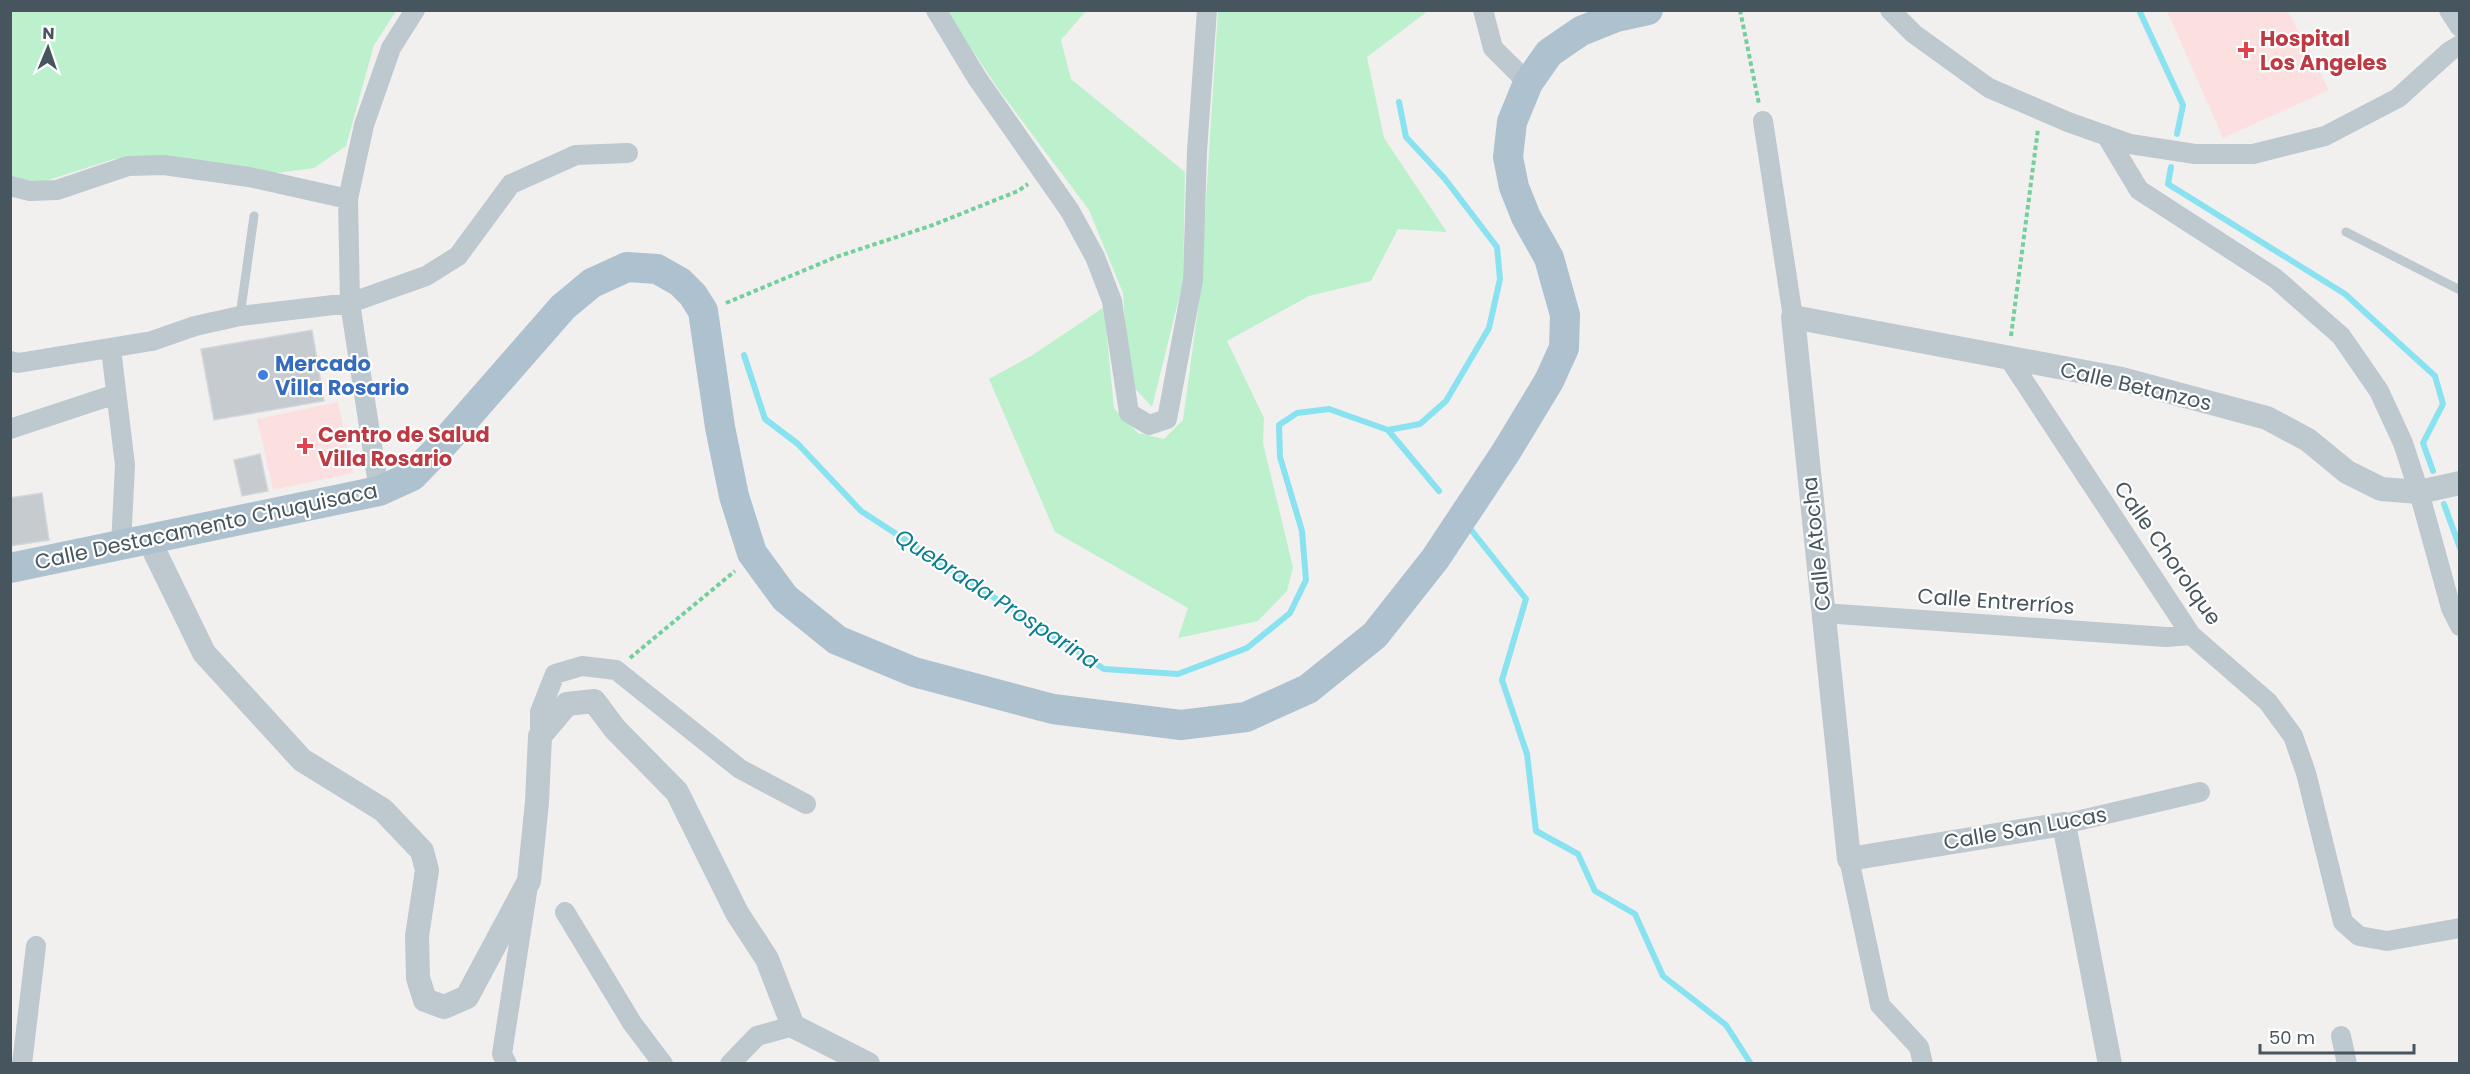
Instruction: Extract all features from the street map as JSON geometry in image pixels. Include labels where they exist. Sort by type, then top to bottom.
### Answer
[{"type":"main road","name":"Calle Destacamento Chuquisaca","points":[[10,568],[379,491],[412,476],[444,443],[563,307],[592,283],[627,267],[657,269],[680,282],[693,295],[703,311],[720,427],[734,496],[752,553],[785,598],[837,640],[914,672],[1053,709],[1180,724],[1246,717],[1308,689],[1376,635],[1435,559],[1549,381],[1564,348],[1565,315],[1549,258],[1526,217],[1514,187],[1508,157],[1512,122],[1528,82],[1549,53],[1581,31],[1616,17],[1648,10]]},
{"type":"street","points":[[379,491],[350,303],[348,199],[364,125],[391,48],[415,10]]},
{"type":"street","points":[[936,10],[977,78],[1070,211],[1095,256],[1112,301],[1129,413],[1149,425],[1167,419],[1193,280],[1197,151],[1207,10]]},
{"type":"street","points":[[1483,10],[1493,48],[1528,82]]},
{"type":"street","points":[[1890,10],[1914,33],[1989,88],[2130,144],[2195,154],[2253,154],[2325,136],[2398,98],[2450,51],[2460,45]]},
{"type":"street","points":[[2449,10],[2460,27]]},
{"type":"street","name":"Calle Atocha","points":[[1763,122],[1793,317],[1849,859],[1880,1005],[1919,1047],[1923,1064]]},
{"type":"street","points":[[2106,135],[2139,190],[2275,278],[2341,336],[2379,391],[2403,443],[2451,608],[2460,626]]},
{"type":"street","points":[[10,361],[18,363],[152,341],[195,326],[240,316],[350,303],[426,276],[458,256],[511,184],[576,155],[628,153]]},
{"type":"street","points":[[10,186],[30,191],[57,190],[128,166],[164,165],[249,177],[348,199]]},
{"type":"street","name":"Calle Betanzos","points":[[1793,317],[2122,379],[2267,418],[2308,440],[2347,472],[2381,489],[2419,492],[2460,483]]},
{"type":"street","points":[[111,348],[135,543],[204,653],[302,760],[383,810],[422,851],[427,870],[417,936],[418,978],[425,1000],[444,1007],[467,997],[529,881]]},
{"type":"street","name":"Calle Chorolque","points":[[2008,357],[2191,635],[2268,702],[2293,736],[2306,773],[2343,921],[2359,936],[2387,941],[2460,928]]},
{"type":"street","points":[[10,429],[116,394]]},
{"type":"street","name":"Calle Entrerríos","points":[[1823,613],[2166,638],[2191,635]]},
{"type":"street","points":[[507,1064],[502,1054],[529,881],[537,802],[540,712],[555,674],[582,666],[616,670],[740,769],[806,804]]},
{"type":"street","points":[[540,736],[567,704],[594,701],[615,729],[677,792],[737,913],[768,959],[793,1026]]},
{"type":"street","name":"Calle San Lucas","points":[[1849,859],[2064,824],[2199,792]]},
{"type":"street","points":[[2064,824],[2110,1064]]},
{"type":"street","points":[[565,912],[632,1023],[663,1064]]},
{"type":"street","points":[[22,1064],[36,946]]},
{"type":"street","points":[[730,1064],[757,1036],[793,1026],[868,1064]]},
{"type":"street","points":[[2341,1036],[2347,1064]]},
{"type":"lane","points":[[240,316],[255,216]]},
{"type":"lane","points":[[2346,232],[2460,290]]},
{"type":"path","points":[[1740,10],[1763,122]]},
{"type":"path","points":[[2008,357],[2041,110]]},
{"type":"path","points":[[725,304],[836,257],[933,225],[1018,191],[1044,174]]},
{"type":"path","points":[[616,670],[728,578],[752,553]]},
{"type":"shaded area","name":"Hospital Los Angeles","points":[[2167,11],[2288,11],[2329,90],[2223,138]]},
{"type":"shaded area","name":"Centro de Salud Villa Rosario","points":[[338,402],[353,473],[273,490],[257,419]]},
{"type":"green space","points":[[11,11],[396,11],[374,45],[346,146],[314,168],[254,176],[154,157],[114,159],[42,182],[11,178]]},
{"type":"green space","points":[[946,11],[1086,11],[1061,40],[1071,79],[1185,172],[1183,282],[1152,407],[1129,382],[1123,293],[1089,210],[999,90]]},
{"type":"green space","points":[[1218,11],[1428,11],[1367,57],[1384,138],[1447,232],[1398,229],[1371,281],[1309,296],[1227,341],[1264,418],[1263,443],[1293,567],[1287,591],[1258,621],[1178,638],[1188,608],[1055,532],[989,379],[1031,356],[1104,307],[1114,408],[1138,433],[1164,439],[1183,420],[1200,294]]},
{"type":"building","name":"Mercado Villa Rosario","points":[[312,330],[324,401],[214,420],[201,349]]},
{"type":"building","points":[[260,454],[268,491],[242,496],[234,460]]},
{"type":"building","points":[[42,493],[49,540],[10,546],[10,498]]},
{"type":"waterway","points":[[2139,10],[2183,105],[2177,134]]},
{"type":"waterway","points":[[1388,430],[1420,424],[1446,401],[1489,328],[1500,279],[1497,247],[1445,179],[1406,137],[1399,102]]},
{"type":"waterway","points":[[2171,167],[2168,184],[2345,294],[2435,376],[2443,404],[2423,443],[2433,471]]},
{"type":"waterway","name":"Quebrada Prosparina","points":[[744,355],[765,419],[798,444],[861,511],[1104,669],[1178,674],[1247,648],[1290,613],[1306,580],[1302,531],[1280,457],[1279,425],[1297,413],[1329,409],[1388,430],[1439,491]]},
{"type":"waterway","points":[[2444,504],[2460,548]]},
{"type":"waterway","name":"Quebrada Prosparina","points":[[1468,526],[1526,599],[1502,680],[1527,754],[1536,831],[1578,854],[1595,891],[1635,914],[1663,976],[1726,1025],[1751,1064]]},
{"type":"place","name":"Hospital Los Angeles","points":[[2246,50]]},
{"type":"place","name":"Mercado Villa Rosario","points":[[263,375]]},
{"type":"place","name":"Centro de Salud Villa Rosario","points":[[305,446]]}]
